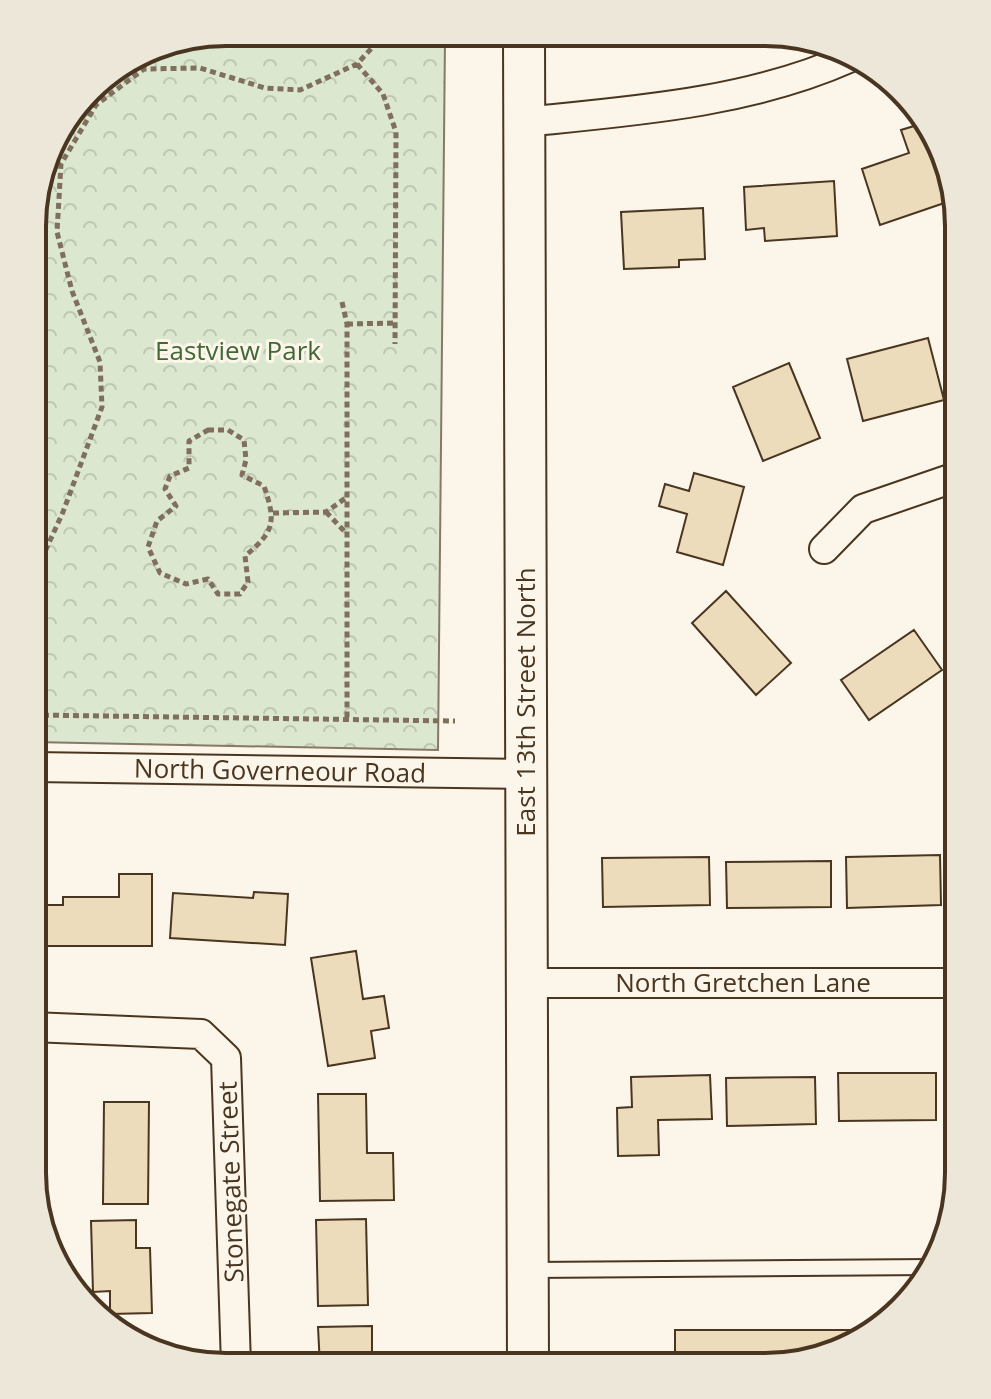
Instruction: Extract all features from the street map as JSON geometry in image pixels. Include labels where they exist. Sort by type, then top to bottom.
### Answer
[{"type":"main road","name":"East 13th Street North","points":[[524,46],[528,1353]]},
{"type":"street","points":[[524,122],[677,107],[823,70],[839,62]]},
{"type":"street","points":[[824,549],[863,509],[945,481]]},
{"type":"street","name":"North Governeour Road","points":[[46,767],[526,774]]},
{"type":"street","name":"North Gretchen Lane","points":[[527,983],[945,983]]},
{"type":"street","name":"Stonegate Street","points":[[46,1028],[201,1034],[226,1058],[236,1353]]},
{"type":"lane","points":[[527,1270],[918,1267]]},
{"type":"path","points":[[46,549],[102,407],[100,362],[72,291],[57,232],[61,164],[96,105],[144,69],[200,68],[265,88],[300,90],[357,64],[374,46]]},
{"type":"path","points":[[357,64],[383,94],[396,132],[395,344]]},
{"type":"path","points":[[342,302],[347,324],[347,717]]},
{"type":"path","points":[[347,324],[396,323]]},
{"type":"path","points":[[208,430],[228,430],[244,440],[246,460],[242,475],[264,486],[273,513],[272,526],[245,556],[248,582],[240,594],[218,594],[208,579],[186,584],[160,573],[148,547],[157,521],[176,506],[165,489],[170,476],[189,468],[189,441],[208,430]]},
{"type":"path","points":[[273,513],[326,512],[347,497]]},
{"type":"path","points":[[326,512],[347,534]]},
{"type":"path","points":[[46,715],[347,717],[455,721]]},
{"type":"green space","name":"Eastview Park","points":[[214,46],[445,46],[438,750],[46,742],[48,202],[60,157],[76,126],[116,83],[157,60],[191,49]]},
{"type":"building","points":[[914,126],[921,136],[935,168],[944,203],[880,225],[862,169],[909,153],[901,130]]},
{"type":"building","points":[[834,181],[837,236],[765,241],[764,228],[746,230],[744,187]]},
{"type":"building","points":[[703,208],[705,259],[679,260],[679,267],[624,269],[621,212]]},
{"type":"building","points":[[928,338],[944,400],[863,421],[847,359]]},
{"type":"building","points":[[789,363],[820,438],[763,461],[733,387]]},
{"type":"building","points":[[694,473],[744,487],[723,565],[677,552],[687,514],[659,506],[665,484],[689,491]]},
{"type":"building","points":[[726,591],[791,663],[756,695],[692,623]]},
{"type":"building","points":[[914,630],[942,670],[869,720],[841,680]]},
{"type":"building","points":[[940,855],[941,905],[847,908],[846,857]]},
{"type":"building","points":[[709,857],[710,905],[603,907],[602,858]]},
{"type":"building","points":[[831,861],[831,907],[727,908],[726,862]]},
{"type":"building","points":[[119,874],[152,874],[152,946],[46,946],[46,905],[63,905],[63,897],[119,897]]},
{"type":"building","points":[[254,892],[288,894],[285,945],[170,938],[173,893],[253,898]]},
{"type":"building","points":[[356,951],[363,999],[384,996],[389,1028],[371,1031],[375,1058],[328,1066],[311,958]]},
{"type":"building","points":[[838,1073],[936,1073],[936,1120],[839,1121]]},
{"type":"building","points":[[710,1075],[712,1119],[658,1120],[659,1155],[618,1156],[617,1108],[632,1107],[631,1077]]},
{"type":"building","points":[[815,1077],[816,1124],[727,1126],[726,1078]]},
{"type":"building","points":[[318,1094],[366,1094],[367,1153],[393,1153],[394,1200],[320,1201]]},
{"type":"building","points":[[104,1102],[149,1102],[148,1204],[103,1204]]},
{"type":"building","points":[[366,1219],[368,1305],[318,1306],[316,1220]]},
{"type":"building","points":[[136,1220],[136,1248],[150,1248],[152,1313],[114,1314],[110,1310],[110,1291],[93,1292],[91,1221]]},
{"type":"building","points":[[372,1326],[372,1353],[319,1353],[318,1327]]},
{"type":"building","points":[[675,1330],[852,1330],[800,1350],[675,1353]]}]
